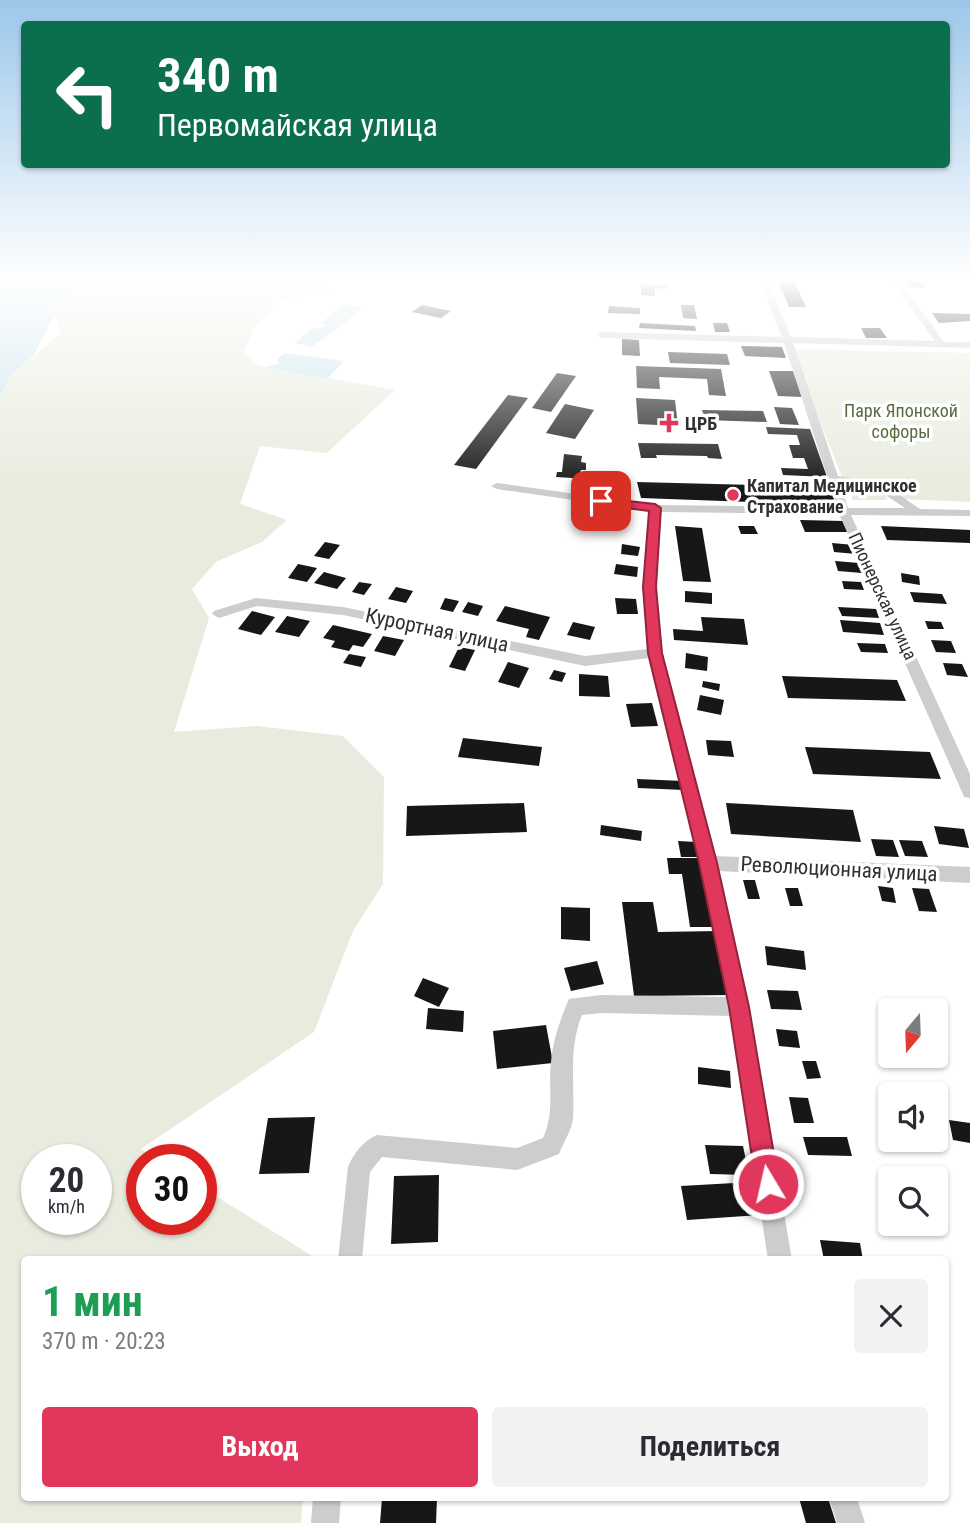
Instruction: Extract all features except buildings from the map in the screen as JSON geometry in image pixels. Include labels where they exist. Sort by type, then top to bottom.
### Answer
[{"type":"street","name":"Пионерская улица","points":[[790,348],[844,512],[970,792]]},
{"type":"street","points":[[834,479],[878,486],[915,510]]},
{"type":"street","points":[[497,486],[655,508],[844,512],[915,510],[970,513]]},
{"type":"street","points":[[655,508],[650,587],[655,653],[708,863],[739,1007],[779,1256]]},
{"type":"street","name":"Курортная улица","points":[[219,614],[256,602],[343,611],[585,661],[655,653]]},
{"type":"street","name":"Революционная улица","points":[[708,863],[970,875]]},
{"type":"street","points":[[350,1256],[359,1167],[377,1146],[517,1159],[551,1146],[562,1121],[561,1063],[568,1025],[576,1006],[601,1004],[739,1007]]},
{"type":"street","points":[[325,1523],[327,1501]]},
{"type":"street","points":[[844,1501],[851,1523]]},
{"type":"green space","points":[[43,348],[245,348],[243,352],[259,366],[395,390],[327,453],[260,446],[240,504],[287,520],[262,542],[216,562],[192,589],[209,618],[174,732],[257,726],[343,736],[384,777],[383,884],[353,931],[314,1032],[148,1144],[126,1144],[126,1235],[217,1235],[217,1197],[313,1256],[21,1256],[21,1501],[303,1501],[301,1523],[0,1523],[0,397],[10,377]]},
{"type":"green space","name":"Парк Японской софоры","points":[[791,349],[970,353],[970,502],[901,499],[879,486],[843,479]]},
{"type":"green space","points":[[847,484],[872,486],[885,493],[887,500],[853,500]]},
{"type":"water","points":[[0,348],[37,348],[34,355],[10,377],[0,397]]},
{"type":"water","points":[[284,353],[344,361],[327,379],[265,367],[280,363],[277,360]]},
{"type":"place","name":"ЦРБ","points":[[669,423]]},
{"type":"place","name":"Капитал Медицинское Страхование","points":[[733,495]]},
{"type":"route","points":[[601,501],[655,508],[650,587],[655,653],[708,863],[739,1007],[768,1184]]}]
